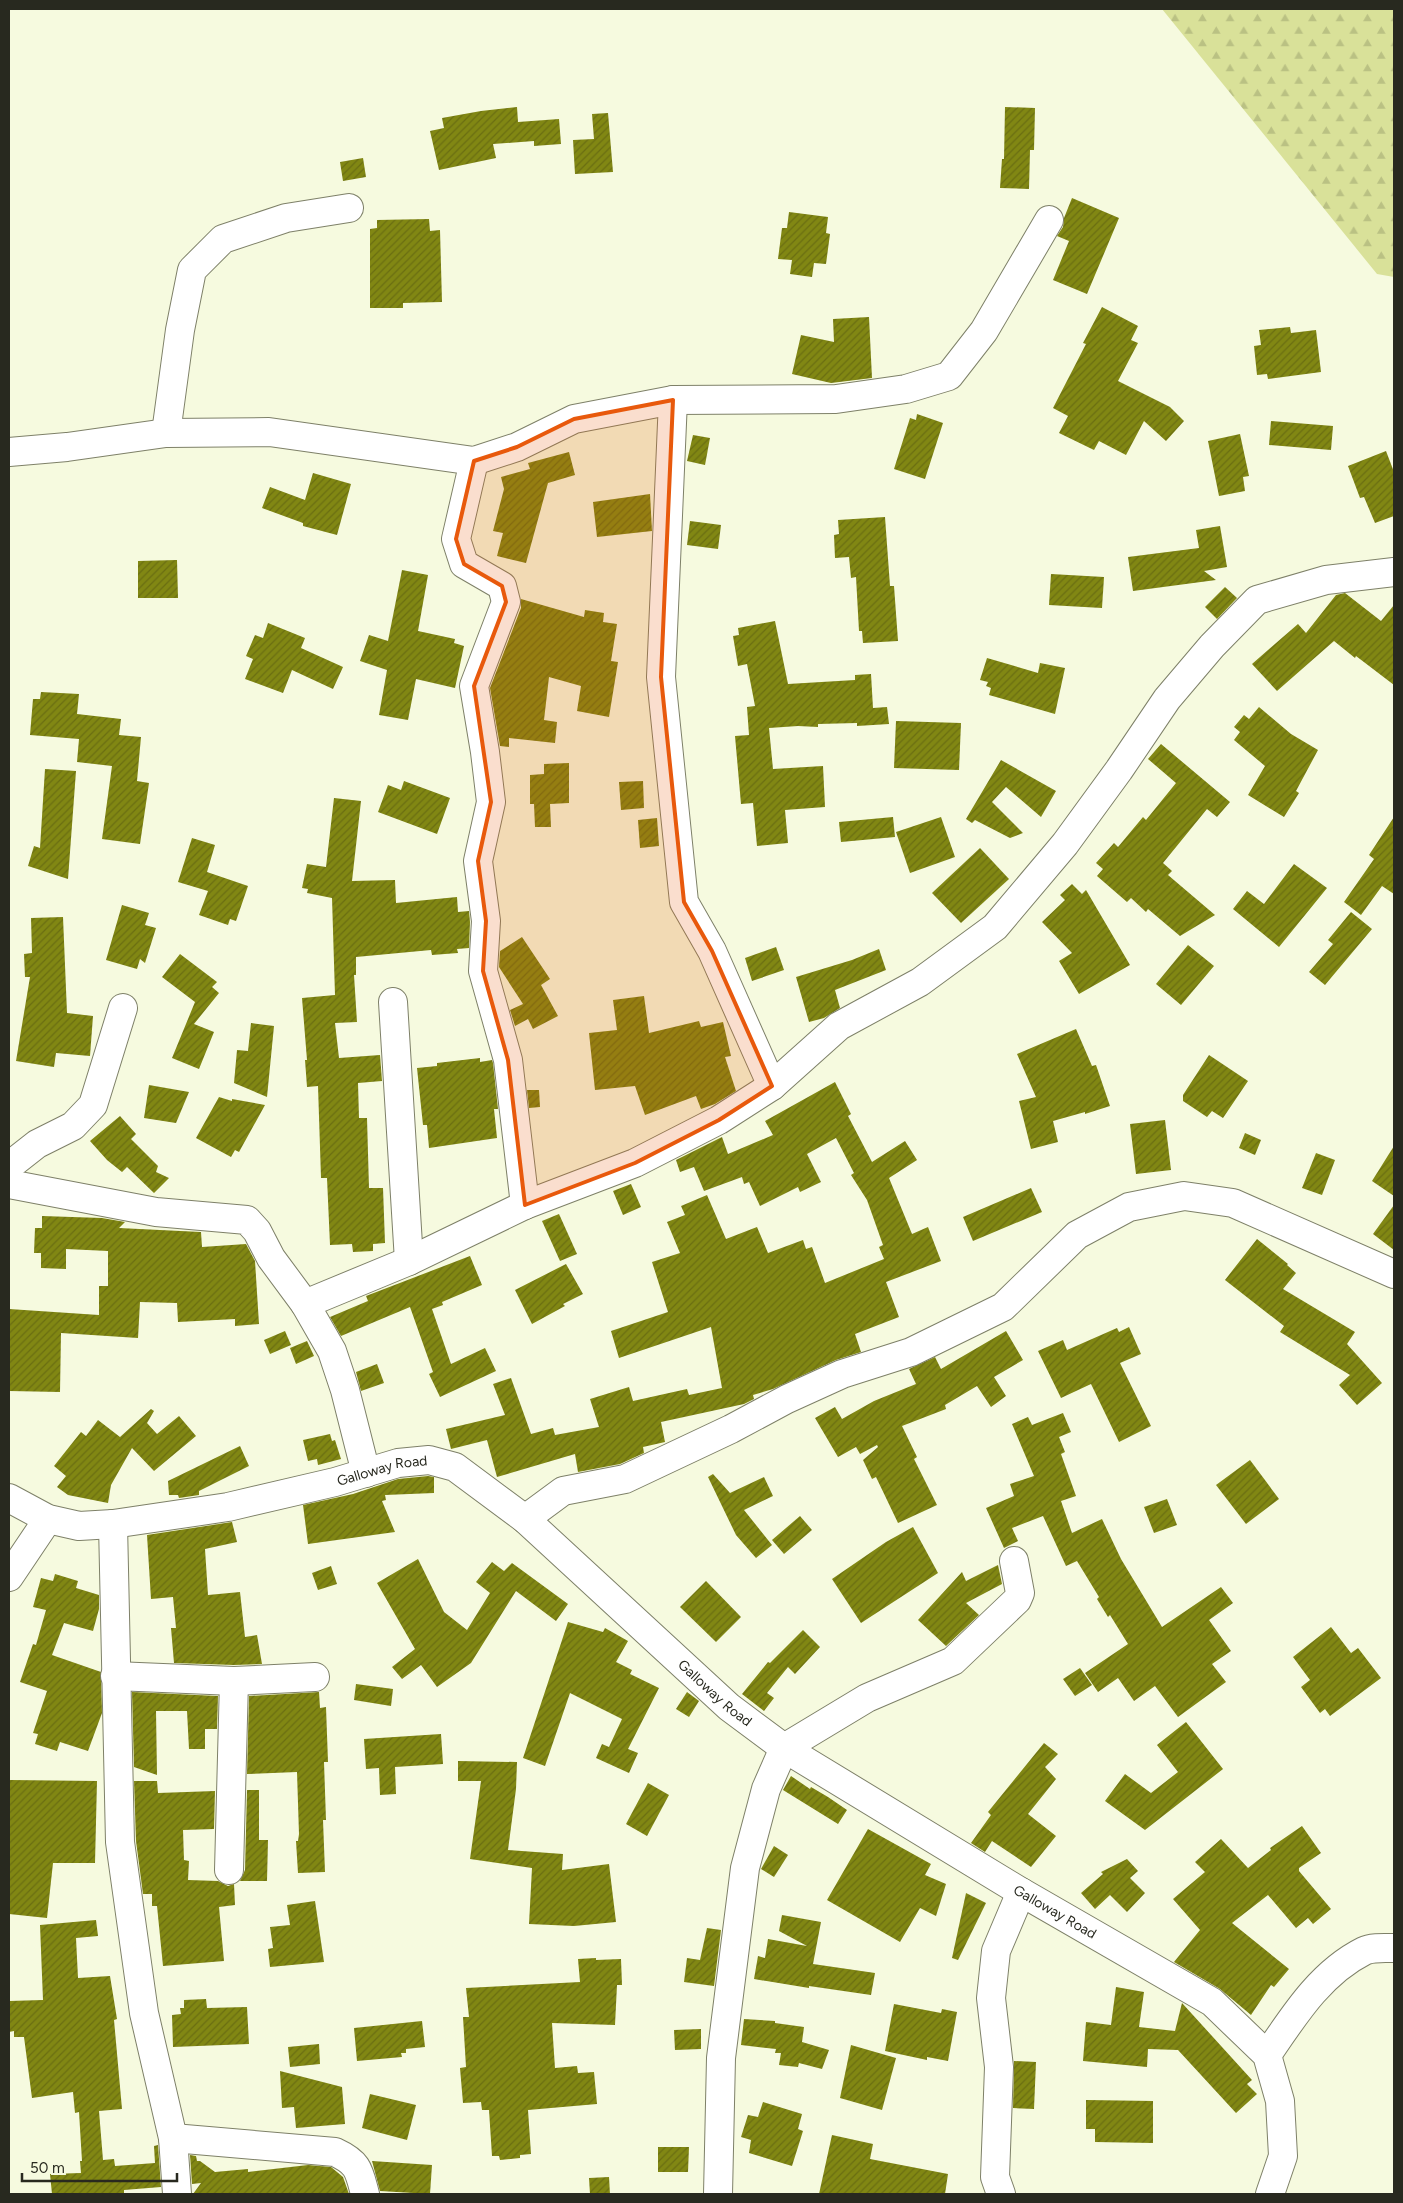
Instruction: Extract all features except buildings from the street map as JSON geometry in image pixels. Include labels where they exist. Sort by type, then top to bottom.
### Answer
[{"type":"street","points":[[166,433],[180,330],[192,270],[222,239],[286,218],[349,208]]},
{"type":"street","points":[[9,452],[67,447],[166,433],[269,432],[474,460],[517,447],[574,419],[673,400],[836,398],[906,389],[949,376],[984,331],[1049,220]]},
{"type":"street","points":[[673,400],[661,677],[684,902],[712,951],[772,1086]]},
{"type":"street","points":[[474,460],[456,539],[464,564],[502,586],[506,602],[474,686],[485,752],[490,802],[478,861],[486,921],[483,971],[508,1060],[525,1205]]},
{"type":"street","points":[[305,1304],[409,1261],[525,1205],[635,1163],[719,1120],[772,1086],[839,1026],[920,982],[995,927],[1065,844],[1119,770],[1167,699],[1212,646],[1257,600],[1326,580],[1394,572]]},
{"type":"street","points":[[393,1002],[409,1261]]},
{"type":"street","points":[[9,1166],[37,1144],[73,1126],[93,1105],[123,1008]]},
{"type":"street","points":[[9,1184],[156,1212],[247,1220],[257,1231],[271,1258],[305,1304],[332,1351],[345,1390],[366,1473]]},
{"type":"street","points":[[525,1519],[562,1491],[625,1479],[842,1374],[911,1352],[1003,1308],[1077,1235],[1129,1207],[1184,1196],[1233,1204],[1394,1274]]},
{"type":"street","name":"Galloway Road","points":[[9,1498],[48,1520],[80,1526],[114,1524],[228,1508],[398,1463],[429,1460],[455,1467],[525,1519],[729,1707],[784,1748],[1021,1892],[1212,2002],[1267,2056],[1280,2101],[1283,2156],[1270,2194]]},
{"type":"street","points":[[9,1577],[48,1520]]},
{"type":"street","points":[[114,1524],[115,1676],[120,1842],[144,2013],[173,2138],[177,2194]]},
{"type":"street","points":[[718,2194],[721,2058],[745,1868],[766,1789],[784,1748],[867,1698],[953,1661],[1017,1600],[1020,1592],[1014,1561]]},
{"type":"street","points":[[115,1676],[234,1681],[315,1677]]},
{"type":"street","points":[[230,1870],[234,1681]]},
{"type":"street","points":[[1001,2194],[995,2177],[999,2067],[991,1998],[996,1952],[1021,1892]]},
{"type":"street","points":[[1267,2056],[1294,2015],[1329,1975],[1365,1951],[1394,1948]]},
{"type":"street","points":[[173,2138],[335,2152],[348,2158],[358,2168],[365,2194]]},
{"type":"highlighted area","points":[[673,400],[661,677],[684,902],[712,951],[772,1086],[719,1120],[635,1163],[525,1205],[508,1060],[483,971],[486,921],[478,861],[491,802],[474,686],[506,602],[502,586],[464,564],[456,539],[474,461],[517,447],[574,419]]},
{"type":"green space","points":[[1162,9],[1394,9],[1394,277],[1377,274]]}]
